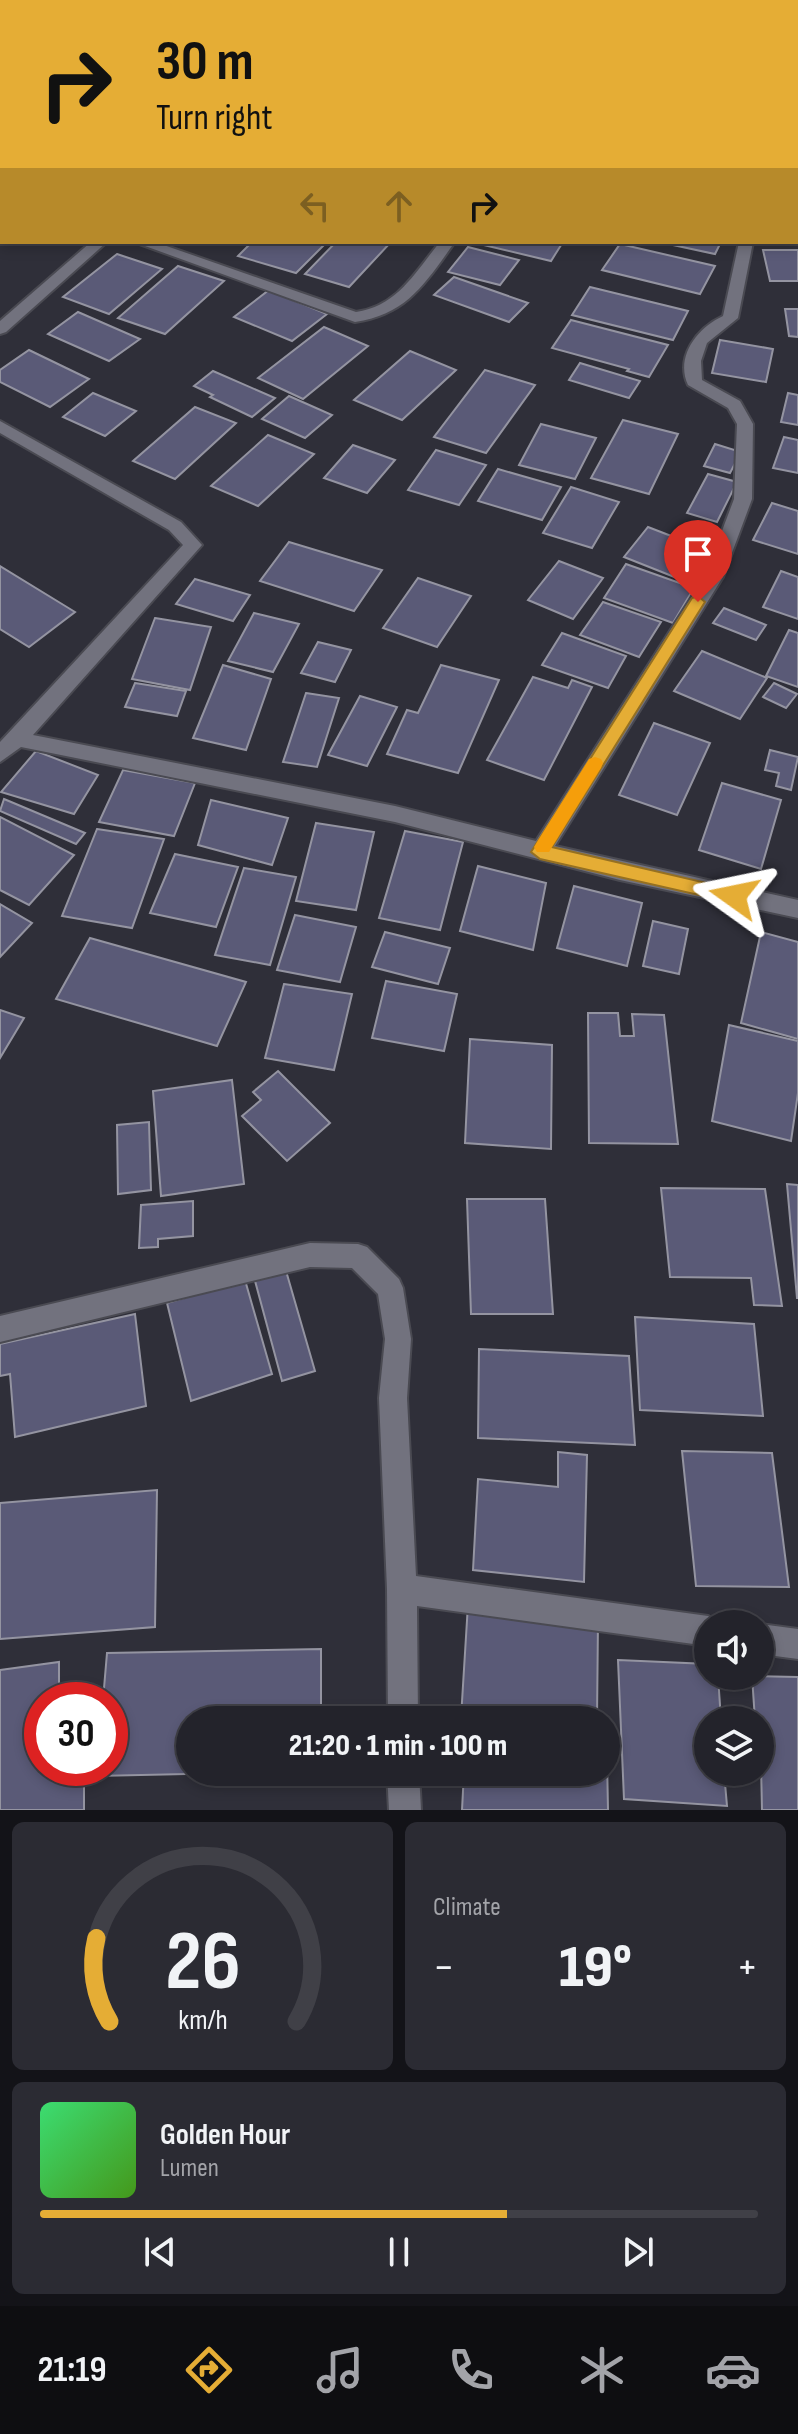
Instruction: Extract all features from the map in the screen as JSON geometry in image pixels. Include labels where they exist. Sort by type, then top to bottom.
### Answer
[{"type":"street","points":[[0,329],[98,244]]},
{"type":"street","points":[[147,244],[355,317],[376,316],[395,307],[414,288],[447,244]]},
{"type":"street","points":[[540,852],[714,577],[743,499],[745,424],[734,405],[694,382],[692,372],[700,337],[713,325],[730,318],[746,244]]},
{"type":"street","points":[[0,426],[175,526],[193,545],[0,754]]},
{"type":"street","points":[[17,739],[395,814],[540,852],[798,909]]},
{"type":"street","points":[[0,1329],[310,1255],[358,1256],[390,1288],[398,1339],[393,1398],[402,1589],[403,1706]]},
{"type":"street","points":[[402,1589],[694,1629]]},
{"type":"street","points":[[774,1641],[798,1644]]},
{"type":"street","points":[[404,1786],[405,1810]]},
{"type":"building","points":[[250,244],[325,244],[296,273],[238,256]]},
{"type":"building","points":[[334,244],[389,244],[349,287],[305,274]]},
{"type":"building","points":[[479,244],[562,244],[551,261]]},
{"type":"building","points":[[620,244],[715,266],[700,294],[602,270]]},
{"type":"building","points":[[668,244],[720,244],[715,254]]},
{"type":"building","points":[[468,247],[519,260],[500,285],[448,272]]},
{"type":"building","points":[[763,250],[798,250],[798,281],[770,281]]},
{"type":"building","points":[[117,254],[162,269],[109,314],[63,297]]},
{"type":"building","points":[[178,266],[224,281],[165,334],[118,318]]},
{"type":"building","points":[[454,277],[528,303],[509,322],[434,295]]},
{"type":"building","points":[[590,287],[688,311],[673,340],[572,315]]},
{"type":"building","points":[[269,290],[327,314],[292,341],[234,317]]},
{"type":"building","points":[[785,309],[798,309],[798,337],[789,336]]},
{"type":"building","points":[[78,312],[140,339],[109,361],[48,334]]},
{"type":"building","points":[[571,320],[668,345],[649,377],[552,348]]},
{"type":"building","points":[[324,327],[368,346],[303,399],[258,378]]},
{"type":"building","points":[[720,340],[773,349],[766,382],[712,373]]},
{"type":"building","points":[[29,350],[89,379],[50,407],[0,382],[0,370]]},
{"type":"building","points":[[410,351],[456,370],[402,420],[354,400]]},
{"type":"building","points":[[580,363],[640,381],[629,398],[569,380]]},
{"type":"building","points":[[485,370],[535,385],[486,453],[434,437]]},
{"type":"building","points":[[213,371],[275,398],[252,417],[194,386]]},
{"type":"building","points":[[93,393],[136,411],[105,436],[63,417]]},
{"type":"building","points":[[788,393],[798,395],[798,425],[781,422]]},
{"type":"building","points":[[289,396],[332,415],[305,438],[262,419]]},
{"type":"building","points":[[195,407],[236,423],[175,479],[133,461]]},
{"type":"building","points":[[623,420],[678,434],[649,494],[591,478]]},
{"type":"building","points":[[541,424],[596,438],[575,479],[519,465]]},
{"type":"building","points":[[268,435],[314,454],[258,506],[211,486]]},
{"type":"building","points":[[784,437],[798,440],[798,473],[773,468]]},
{"type":"building","points":[[715,444],[741,452],[730,473],[704,466]]},
{"type":"building","points":[[353,445],[395,460],[367,493],[324,478]]},
{"type":"building","points":[[436,450],[486,465],[459,505],[408,490]]},
{"type":"building","points":[[498,469],[561,487],[542,520],[478,501]]},
{"type":"building","points":[[708,474],[737,482],[717,522],[687,513]]},
{"type":"building","points":[[571,487],[619,502],[592,548],[543,533]]},
{"type":"building","points":[[772,503],[798,511],[798,554],[753,540]]},
{"type":"building","points":[[648,527],[710,551],[687,582],[624,557]]},
{"type":"building","points":[[289,542],[382,570],[354,611],[260,581]]},
{"type":"building","points":[[559,561],[603,578],[573,619],[528,600]]},
{"type":"building","points":[[626,564],[694,588],[673,623],[604,598]]},
{"type":"building","points":[[0,566],[75,612],[29,647],[0,629]]},
{"type":"building","points":[[781,571],[798,577],[798,619],[763,607]]},
{"type":"building","points":[[418,578],[471,596],[437,647],[383,628]]},
{"type":"building","points":[[195,579],[250,595],[233,621],[176,604]]},
{"type":"building","points":[[603,602],[661,622],[639,657],[580,635]]},
{"type":"building","points":[[724,608],[766,625],[756,640],[713,623]]},
{"type":"building","points":[[254,613],[299,624],[273,672],[228,661]]},
{"type":"building","points":[[155,618],[211,627],[190,690],[132,679]]},
{"type":"building","points":[[789,630],[798,633],[798,687],[766,676]]},
{"type":"building","points":[[562,633],[626,656],[608,688],[542,665]]},
{"type":"building","points":[[318,642],[351,650],[335,682],[301,673]]},
{"type":"building","points":[[702,651],[767,678],[740,719],[674,691]]},
{"type":"building","points":[[223,665],[271,679],[246,750],[193,738]]},
{"type":"building","points":[[441,665],[499,680],[458,773],[387,754],[407,710],[418,713]]},
{"type":"building","points":[[533,677],[568,688],[572,680],[592,687],[544,780],[487,760]]},
{"type":"building","points":[[135,683],[186,691],[177,716],[125,707]]},
{"type":"building","points":[[774,683],[797,694],[786,708],[763,697]]},
{"type":"building","points":[[306,693],[339,698],[317,767],[283,762]]},
{"type":"building","points":[[360,696],[397,707],[367,766],[328,755]]},
{"type":"building","points":[[654,723],[710,743],[677,815],[619,795]]},
{"type":"building","points":[[770,750],[798,757],[791,790],[776,786],[779,773],[765,770]]},
{"type":"building","points":[[36,751],[98,775],[74,814],[1,792]]},
{"type":"building","points":[[123,770],[195,783],[174,836],[99,822]]},
{"type":"building","points":[[722,783],[781,800],[761,869],[699,850]]},
{"type":"building","points":[[4,799],[85,833],[76,844],[0,811]]},
{"type":"building","points":[[211,800],[288,818],[272,865],[198,845]]},
{"type":"building","points":[[0,817],[74,855],[29,905],[0,890]]},
{"type":"building","points":[[316,823],[374,832],[356,910],[296,901]]},
{"type":"building","points":[[97,829],[164,839],[132,928],[62,916]]},
{"type":"building","points":[[405,831],[463,842],[440,930],[379,918]]},
{"type":"building","points":[[175,854],[238,867],[216,927],[150,913]]},
{"type":"building","points":[[478,866],[546,883],[533,950],[460,931]]},
{"type":"building","points":[[244,868],[296,877],[270,965],[215,955]]},
{"type":"building","points":[[574,886],[642,903],[627,966],[557,948]]},
{"type":"building","points":[[0,904],[32,923],[0,957]]},
{"type":"building","points":[[295,915],[356,927],[340,982],[277,970]]},
{"type":"building","points":[[653,921],[688,929],[679,974],[643,966]]},
{"type":"building","points":[[385,932],[450,948],[438,984],[372,967]]},
{"type":"building","points":[[761,932],[798,942],[798,1039],[741,1023]]},
{"type":"building","points":[[90,938],[246,982],[217,1046],[56,999]]},
{"type":"building","points":[[386,981],[457,994],[444,1051],[372,1038]]},
{"type":"building","points":[[284,984],[352,994],[334,1070],[265,1058]]},
{"type":"building","points":[[0,1010],[24,1018],[0,1058]]},
{"type":"building","points":[[588,1013],[618,1013],[620,1036],[634,1036],[632,1014],[664,1015],[678,1144],[589,1143]]},
{"type":"building","points":[[729,1025],[798,1041],[798,1093],[791,1141],[712,1121]]},
{"type":"building","points":[[470,1039],[552,1045],[551,1149],[465,1143]]},
{"type":"building","points":[[278,1071],[330,1123],[287,1161],[242,1116],[261,1100],[253,1092]]},
{"type":"building","points":[[232,1080],[244,1184],[161,1196],[153,1091]]},
{"type":"building","points":[[149,1122],[151,1190],[118,1194],[117,1125]]},
{"type":"building","points":[[787,1184],[798,1185],[798,1298],[797,1298]]},
{"type":"building","points":[[661,1188],[765,1189],[782,1306],[754,1305],[751,1278],[670,1277]]},
{"type":"building","points":[[467,1199],[545,1199],[553,1314],[471,1314]]},
{"type":"building","points":[[193,1201],[193,1236],[158,1239],[158,1247],[139,1248],[141,1205]]},
{"type":"building","points":[[282,1257],[315,1371],[282,1381],[251,1266]]},
{"type":"building","points":[[245,1280],[272,1374],[191,1401],[167,1303]]},
{"type":"building","points":[[135,1314],[146,1406],[15,1437],[10,1374],[0,1376],[0,1344]]},
{"type":"building","points":[[635,1317],[754,1324],[763,1416],[640,1410]]},
{"type":"building","points":[[479,1349],[629,1356],[635,1445],[478,1438]]},
{"type":"building","points":[[682,1451],[772,1453],[789,1587],[696,1586]]},
{"type":"building","points":[[558,1452],[587,1455],[584,1582],[473,1570],[478,1479],[558,1487]]},
{"type":"building","points":[[157,1490],[155,1627],[0,1639],[0,1503]]},
{"type":"building","points":[[468,1604],[598,1620],[597,1706],[462,1706]]},
{"type":"building","points":[[321,1649],[321,1706],[176,1706],[176,1774],[128,1775],[128,1682],[105,1682],[107,1653]]},
{"type":"building","points":[[618,1660],[694,1663],[694,1690],[719,1690],[720,1706],[694,1706],[694,1786],[725,1786],[727,1806],[624,1799]]},
{"type":"building","points":[[59,1662],[59,1682],[24,1682],[24,1786],[84,1786],[84,1810],[0,1810],[0,1670]]},
{"type":"building","points":[[774,1676],[798,1677],[798,1810],[762,1810],[761,1786],[774,1786],[774,1706],[754,1706],[753,1690],[774,1690]]},
{"type":"building","points":[[463,1786],[608,1786],[608,1810],[462,1810]]},
{"type":"slow traffic","points":[[543,847],[595,763]]},
{"type":"route","points":[[698,602],[540,852],[734,896]]}]
